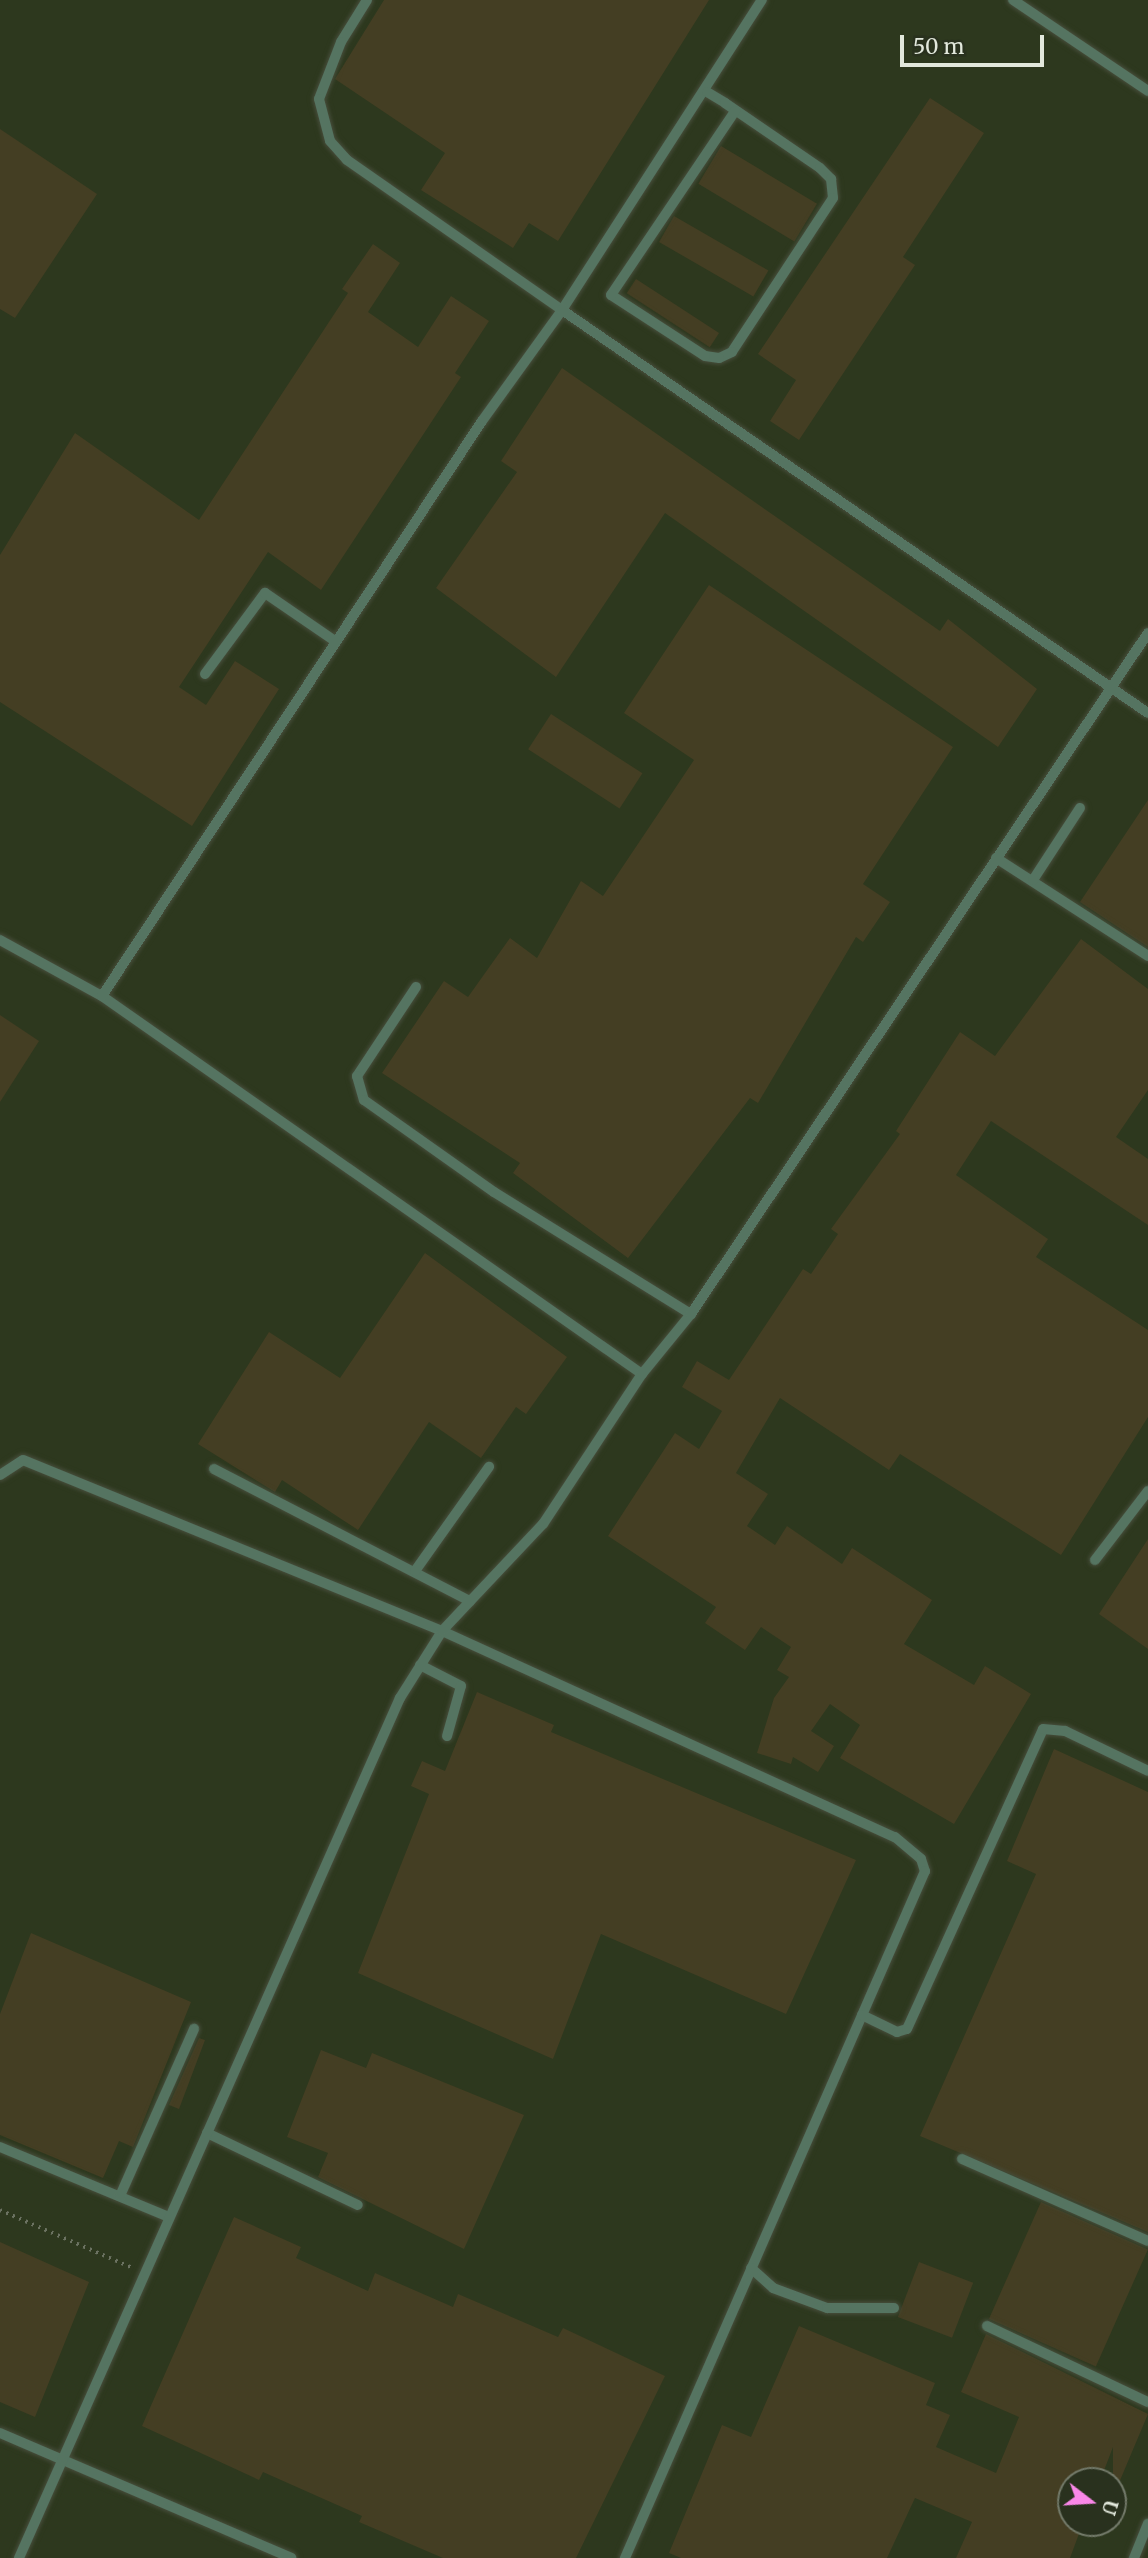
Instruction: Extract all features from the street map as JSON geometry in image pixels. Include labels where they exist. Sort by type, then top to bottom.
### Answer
[{"type":"lane","points":[[367,0],[341,41],[318,99],[330,141],[346,160],[1148,713]]},
{"type":"lane","points":[[102,996],[335,641],[562,310],[707,92],[762,0]]},
{"type":"lane","points":[[1013,0],[1148,91]]},
{"type":"lane","points":[[707,92],[735,111],[820,169],[831,179],[834,198],[732,352],[719,358],[705,356],[611,295],[735,111]]},
{"type":"lane","points":[[205,674],[265,593],[335,641]]},
{"type":"lane","points":[[19,2558],[400,1698],[442,1631],[544,1524],[642,1374],[691,1314],[1148,633]]},
{"type":"lane","points":[[1033,880],[1080,808]]},
{"type":"lane","points":[[996,858],[1148,956]]},
{"type":"lane","points":[[0,940],[102,996],[642,1374]]},
{"type":"lane","points":[[416,987],[357,1076],[364,1100],[494,1192],[691,1314]]},
{"type":"lane","points":[[0,1475],[23,1460],[442,1631],[915,1849],[925,1871],[625,2558]]},
{"type":"lane","points":[[415,1571],[489,1467]]},
{"type":"lane","points":[[214,1469],[470,1601]]},
{"type":"lane","points":[[1095,1560],[1148,1491]]},
{"type":"lane","points":[[420,1665],[461,1686],[447,1736]]},
{"type":"lane","points":[[862,2015],[897,2032],[907,2029],[1043,1729],[1065,1731],[1148,1771]]},
{"type":"lane","points":[[120,2196],[194,2029]]},
{"type":"lane","points":[[207,2133],[358,2205]]},
{"type":"lane","points":[[0,2147],[169,2217]]},
{"type":"lane","points":[[962,2159],[1148,2241]]},
{"type":"lane","points":[[751,2268],[773,2288],[827,2308],[894,2308]]},
{"type":"lane","points":[[987,2326],[1148,2402]]},
{"type":"lane","points":[[0,2433],[291,2558]]},
{"type":"lane","points":[[1134,2558],[1148,2524]]},
{"type":"path","points":[[0,2210],[145,2273]]},
{"type":"shaded area","points":[[0,0],[1148,0],[1148,2558],[0,2558]]},
{"type":"building","points":[[384,0],[709,0],[558,241],[529,223],[513,248],[421,190],[445,153],[335,79]]},
{"type":"building","points":[[930,98],[984,133],[903,257],[915,265],[799,440],[770,421],[796,380],[758,354]]},
{"type":"building","points":[[0,129],[97,194],[15,318],[0,309]]},
{"type":"building","points":[[721,146],[817,204],[794,241],[698,184]]},
{"type":"building","points":[[674,216],[768,271],[753,296],[659,242]]},
{"type":"building","points":[[373,244],[400,263],[368,312],[418,347],[451,296],[489,321],[455,373],[461,377],[321,590],[268,552],[179,687],[206,705],[235,661],[279,689],[192,826],[0,702],[0,555],[75,433],[199,520],[348,293],[342,289]]},
{"type":"building","points":[[636,279],[719,333],[710,347],[627,293]]},
{"type":"building","points":[[562,368],[940,631],[948,619],[1037,689],[998,747],[665,513],[556,677],[436,588],[517,472],[501,461]]},
{"type":"building","points":[[709,585],[953,747],[863,884],[890,902],[863,942],[856,937],[758,1103],[750,1098],[628,1258],[513,1173],[520,1163],[382,1073],[444,981],[468,997],[510,938],[537,958],[581,881],[603,896],[658,814],[694,760],[624,713]]},
{"type":"building","points":[[551,714],[642,773],[620,809],[528,749]]},
{"type":"building","points":[[1148,800],[1148,947],[1080,902]]},
{"type":"building","points":[[1081,939],[1148,989],[1148,1090],[1116,1137],[1148,1159],[1148,1225],[991,1121],[956,1175],[1048,1239],[1036,1257],[1148,1330],[1148,1417],[1061,1555],[900,1454],[889,1470],[780,1398],[736,1473],[768,1494],[747,1526],[775,1545],[787,1526],[842,1564],[852,1548],[932,1600],[904,1644],[974,1685],[985,1666],[1031,1694],[954,1824],[840,1758],[860,1725],[830,1704],[811,1731],[834,1746],[818,1772],[793,1757],[791,1764],[757,1753],[774,1698],[789,1677],[777,1670],[791,1647],[761,1627],[745,1650],[705,1623],[716,1607],[608,1536],[675,1433],[699,1449],[722,1411],[682,1387],[697,1361],[729,1380],[803,1269],[811,1274],[838,1234],[831,1229],[900,1134],[896,1131],[960,1032],[995,1056]]},
{"type":"building","points":[[0,1015],[39,1041],[0,1102]]},
{"type":"building","points":[[425,1253],[567,1357],[526,1414],[516,1407],[481,1458],[429,1422],[358,1530],[282,1480],[275,1492],[198,1444],[269,1332],[340,1378]]},
{"type":"building","points":[[1148,1539],[1148,1649],[1099,1614]]},
{"type":"building","points":[[477,1692],[554,1725],[551,1732],[856,1860],[786,2014],[601,1934],[553,2059],[358,1973],[429,1794],[411,1786],[422,1761],[445,1771]]},
{"type":"building","points":[[1054,1749],[1148,1792],[1148,2232],[920,2136],[1036,1874],[1007,1861]]},
{"type":"building","points":[[31,1933],[191,2002],[133,2147],[119,2141],[103,2178],[0,2135],[0,2014]]},
{"type":"building","points":[[199,2038],[205,2040],[179,2109],[169,2105]]},
{"type":"building","points":[[321,2050],[366,2068],[372,2053],[524,2115],[464,2249],[318,2177],[328,2153],[287,2137]]},
{"type":"building","points":[[1041,2202],[1148,2250],[1096,2367],[989,2319]]},
{"type":"building","points":[[234,2217],[301,2247],[296,2258],[368,2291],[375,2273],[453,2307],[458,2294],[558,2337],[563,2328],[665,2376],[576,2558],[443,2558],[359,2522],[362,2516],[263,2472],[259,2480],[142,2426]]},
{"type":"building","points":[[0,2242],[89,2282],[35,2417],[0,2402]]},
{"type":"building","points":[[919,2262],[973,2283],[952,2338],[898,2317]]},
{"type":"building","points":[[799,2326],[935,2383],[926,2405],[950,2415],[936,2447],[996,2473],[1019,2417],[961,2392],[986,2334],[1148,2414],[1126,2467],[1113,2467],[1113,2447],[1105,2467],[1057,2467],[1057,2537],[1078,2537],[1070,2558],[956,2558],[972,2522],[915,2498],[887,2558],[681,2558],[669,2553],[722,2425],[751,2437]]}]
